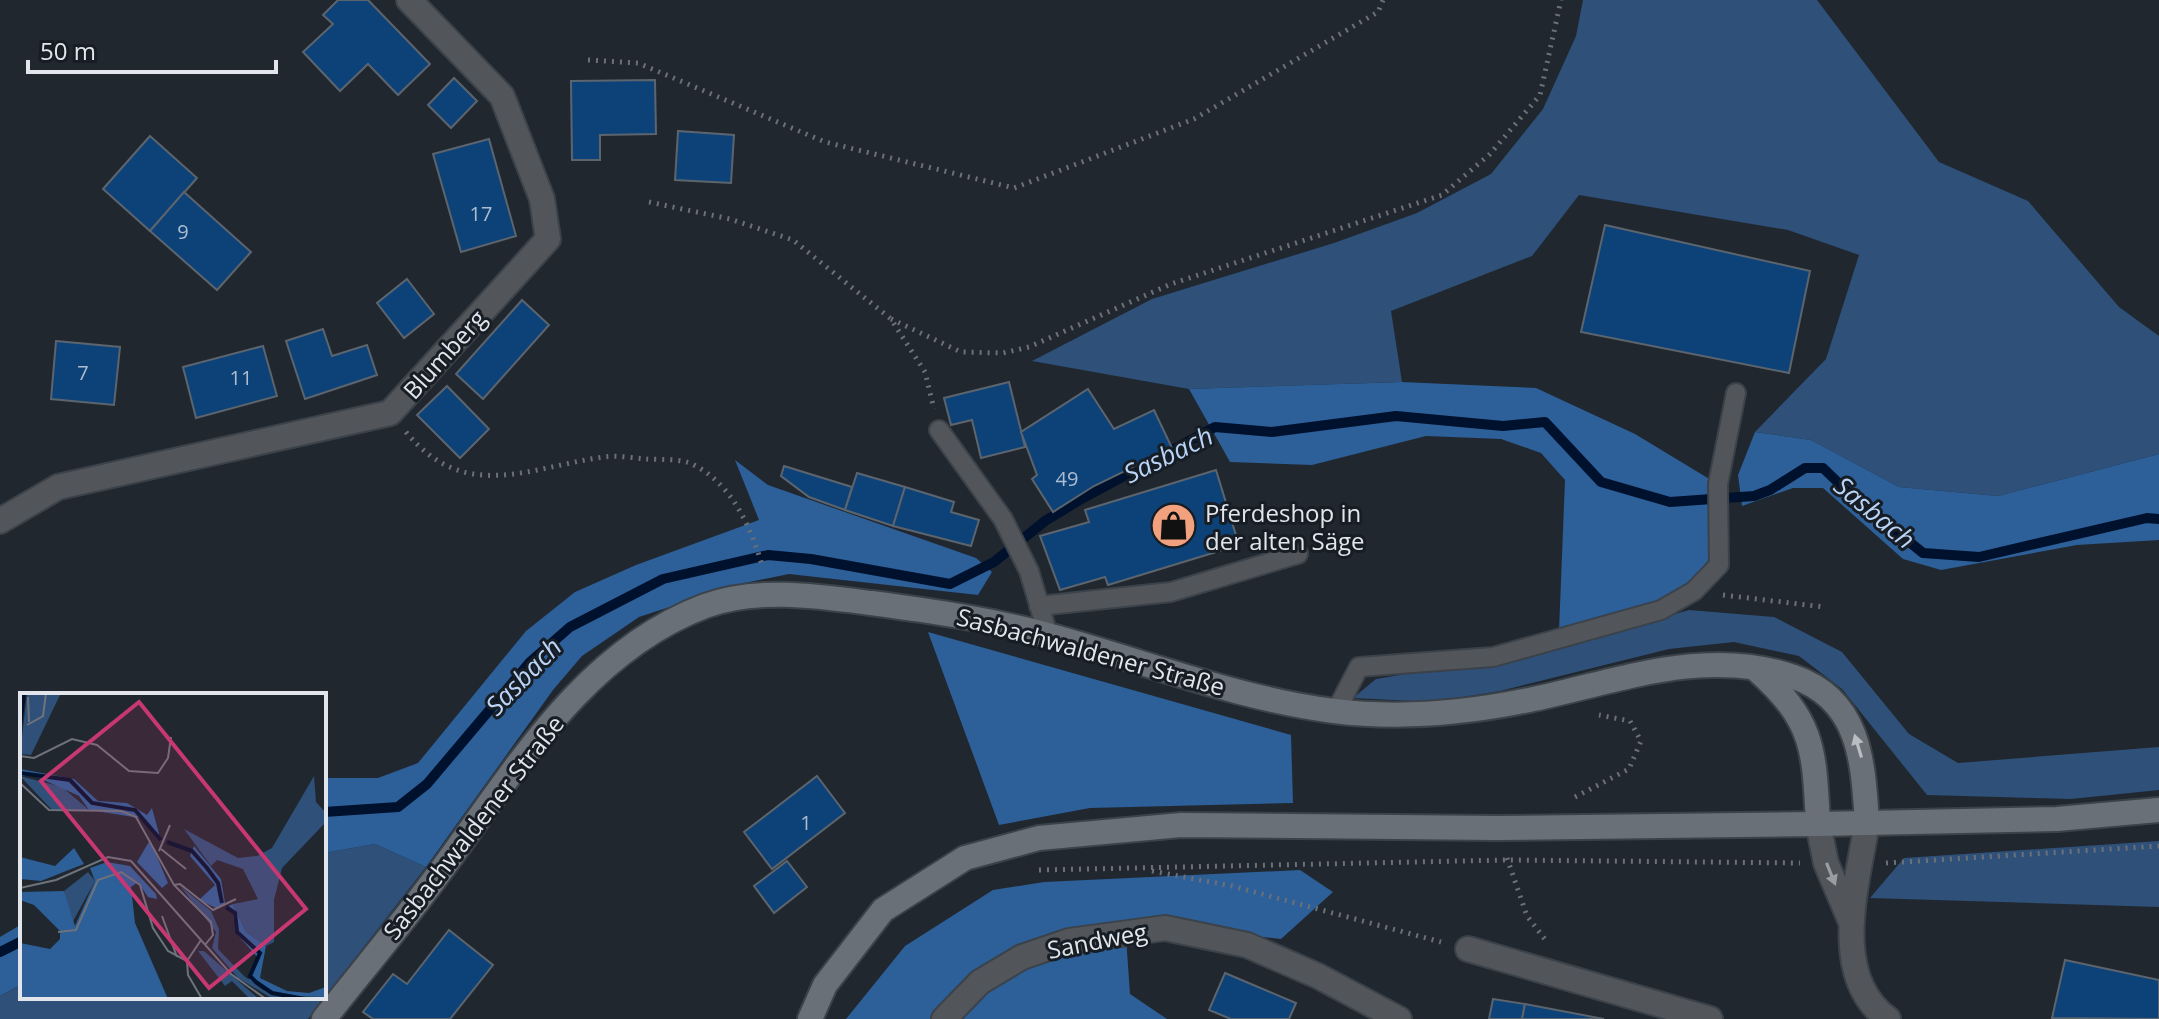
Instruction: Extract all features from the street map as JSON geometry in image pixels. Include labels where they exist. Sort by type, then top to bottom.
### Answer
[{"type":"main road","name":"Sasbachwaldener Straße","points":[[324,1019],[437,876],[540,735],[599,672],[651,629],[710,604],[772,594],[833,598],[939,612],[1048,635],[1263,697],[1336,711],[1433,714],[1527,700],[1644,671],[1699,664],[1753,667],[1795,677],[1826,692],[1851,720],[1863,761],[1867,823]]},
{"type":"main road","points":[[1753,667],[1783,693],[1803,722],[1814,755],[1818,824]]},
{"type":"main road","points":[[810,1019],[825,985],[883,910],[965,858],[1039,838],[1181,825],[1496,828],[1818,824],[2057,819],[2159,810]]},
{"type":"street","name":"Blumberg","points":[[0,521],[58,487],[390,413],[548,239],[542,199],[502,96],[409,0]]},
{"type":"street","points":[[1867,823],[1851,922],[1855,963],[1863,990],[1882,1018]]},
{"type":"street","points":[[1818,824],[1826,863],[1851,922]]},
{"type":"street","name":"Sandweg","points":[[944,1019],[980,982],[1022,957],[1069,941],[1165,928],[1247,945],[1318,976],[1399,1019]]},
{"type":"street","points":[[1468,949],[1574,977],[1710,1019]]},
{"type":"lane","points":[[1336,711],[1359,667],[1493,657],[1661,610],[1694,591],[1719,565],[1718,484],[1736,393]]},
{"type":"lane","points":[[939,430],[1003,519],[1029,571],[1048,635]]},
{"type":"lane","points":[[1039,606],[1171,592],[1298,554]]},
{"type":"path","points":[[588,60],[638,63],[825,142],[1014,188],[1194,119],[1378,12],[1383,0]]},
{"type":"path","points":[[649,202],[730,219],[793,240],[891,319],[961,352],[1003,353],[1029,347],[1171,284],[1442,195],[1490,154],[1540,95],[1561,0]]},
{"type":"path","points":[[891,319],[925,372],[939,430]]},
{"type":"path","points":[[390,413],[415,443],[458,472],[503,478],[606,456],[692,463],[729,490],[755,543],[765,574]]},
{"type":"path","points":[[1694,591],[1824,607]]},
{"type":"path","points":[[1569,800],[1629,769],[1641,741],[1630,721],[1586,712]]},
{"type":"path","points":[[1496,828],[1527,916],[1574,977]]},
{"type":"path","points":[[1026,873],[1040,870],[1507,860]]},
{"type":"path","points":[[1139,868],[1232,886],[1468,949]]},
{"type":"shaded area","points":[[1583,0],[1817,0],[1939,162],[2028,201],[2119,307],[2159,336],[2159,454],[1998,496],[1899,487],[1811,440],[1755,432],[1826,359],[1859,255],[1788,230],[1579,195],[1532,256],[1391,311],[1402,382],[1189,389],[1032,361],[1152,299],[1334,243],[1417,213],[1491,174],[1543,109],[1576,36]]},
{"type":"shaded area","points":[[1402,382],[1536,388],[1635,434],[1711,480],[1710,558],[1684,593],[1559,631],[1565,480],[1541,453],[1501,439],[1426,436],[1312,465],[1230,462],[1189,389]]},
{"type":"shaded area","points":[[1755,432],[1811,440],[1899,487],[1998,496],[2159,454],[2159,540],[2077,545],[1941,570],[1903,559],[1823,488],[1793,488],[1742,506],[1738,475]]},
{"type":"shaded area","points":[[735,460],[768,485],[976,558],[992,572],[978,595],[789,574],[740,584],[639,617],[582,656],[553,690],[426,867],[375,844],[326,853],[326,778],[378,778],[418,763],[526,631],[575,592],[636,565],[759,520]]},
{"type":"shaded area","points":[[1689,610],[1774,617],[1842,652],[1909,734],[1958,763],[2159,747],[2159,790],[2071,799],[1927,795],[1842,689],[1799,656],[1734,642],[1669,649],[1500,691],[1432,702],[1353,698],[1376,679],[1558,648]]},
{"type":"shaded area","points":[[928,632],[1291,735],[1293,803],[1090,808],[999,825]]},
{"type":"shaded area","points":[[2159,841],[2159,907],[1870,898],[1904,858]]},
{"type":"shaded area","points":[[375,844],[426,867],[326,996],[326,853]]},
{"type":"shaded area","points":[[1300,870],[1333,892],[1281,939],[1125,923],[1130,994],[1167,1019],[846,1019],[905,946],[993,890],[1044,882]]},
{"type":"shaded area","points":[[20,925],[20,985],[0,996],[0,937]]},
{"type":"shaded area","points":[[20,985],[20,999],[324,999],[308,1019],[0,1019],[0,996]]},
{"type":"building","points":[[338,0],[368,0],[430,64],[398,95],[368,64],[340,91],[303,52],[333,24],[323,15]]},
{"type":"building","points":[[454,78],[477,101],[451,128],[428,105]]},
{"type":"building","points":[[655,80],[656,134],[600,135],[600,160],[572,160],[571,81]]},
{"type":"building","points":[[678,131],[734,135],[731,183],[675,180]]},
{"type":"building","points":[[150,136],[197,178],[150,231],[103,189]]},
{"type":"building","points":[[489,139],[516,236],[461,252],[433,154]]},
{"type":"building","points":[[184,192],[251,252],[217,290],[150,231]]},
{"type":"building","points":[[1605,225],[1810,271],[1789,373],[1581,332]]},
{"type":"building","points":[[407,279],[434,314],[404,338],[377,303]]},
{"type":"building","points":[[522,300],[549,325],[483,399],[456,374]]},
{"type":"building","points":[[323,329],[332,356],[367,345],[377,375],[305,399],[286,341]]},
{"type":"building","points":[[56,341],[120,347],[114,405],[51,399]]},
{"type":"building","points":[[263,346],[277,396],[196,418],[183,367]]},
{"type":"building","points":[[1009,382],[1025,447],[981,458],[972,420],[951,425],[944,398]]},
{"type":"building","points":[[447,386],[489,429],[460,458],[417,415]]},
{"type":"building","points":[[1088,389],[1114,429],[1154,410],[1172,448],[1094,486],[1053,512],[1032,479],[1037,475],[1021,432]]},
{"type":"building","points":[[784,466],[852,487],[845,510],[809,497],[781,476]]},
{"type":"building","points":[[1216,470],[1239,545],[1108,585],[1105,577],[1060,590],[1040,536],[1089,522],[1085,510]]},
{"type":"building","points":[[857,473],[905,487],[893,526],[845,510]]},
{"type":"building","points":[[905,487],[954,502],[951,512],[979,520],[971,546],[893,526]]},
{"type":"building","points":[[817,776],[845,813],[772,869],[744,832]]},
{"type":"building","points":[[787,861],[807,887],[774,913],[754,886]]},
{"type":"building","points":[[449,930],[493,965],[450,1019],[373,1019],[363,1012],[393,974],[407,984]]},
{"type":"building","points":[[2065,960],[2159,980],[2159,1019],[2052,1018]]},
{"type":"building","points":[[1225,973],[1296,1003],[1289,1019],[1231,1019],[1209,1010]]},
{"type":"building","points":[[1493,999],[1525,1004],[1522,1019],[1489,1019]]},
{"type":"building","points":[[1525,1004],[1604,1019],[1522,1019]]},
{"type":"waterway","name":"Sasbach","points":[[326,812],[398,807],[427,784],[530,662],[570,627],[663,579],[768,555],[811,559],[950,584],[994,562],[1045,521],[1083,498],[1215,427],[1272,432],[1396,416],[1503,426],[1545,422],[1601,482],[1670,502],[1754,496],[1770,490],[1805,468],[1823,468],[1923,553],[1979,557],[2147,518],[2159,519]]},
{"type":"waterway","name":"Sasbach","points":[[0,952],[20,942]]},
{"type":"place","name":"Pferdeshop in der alten Säge","points":[[1174,526]]}]
